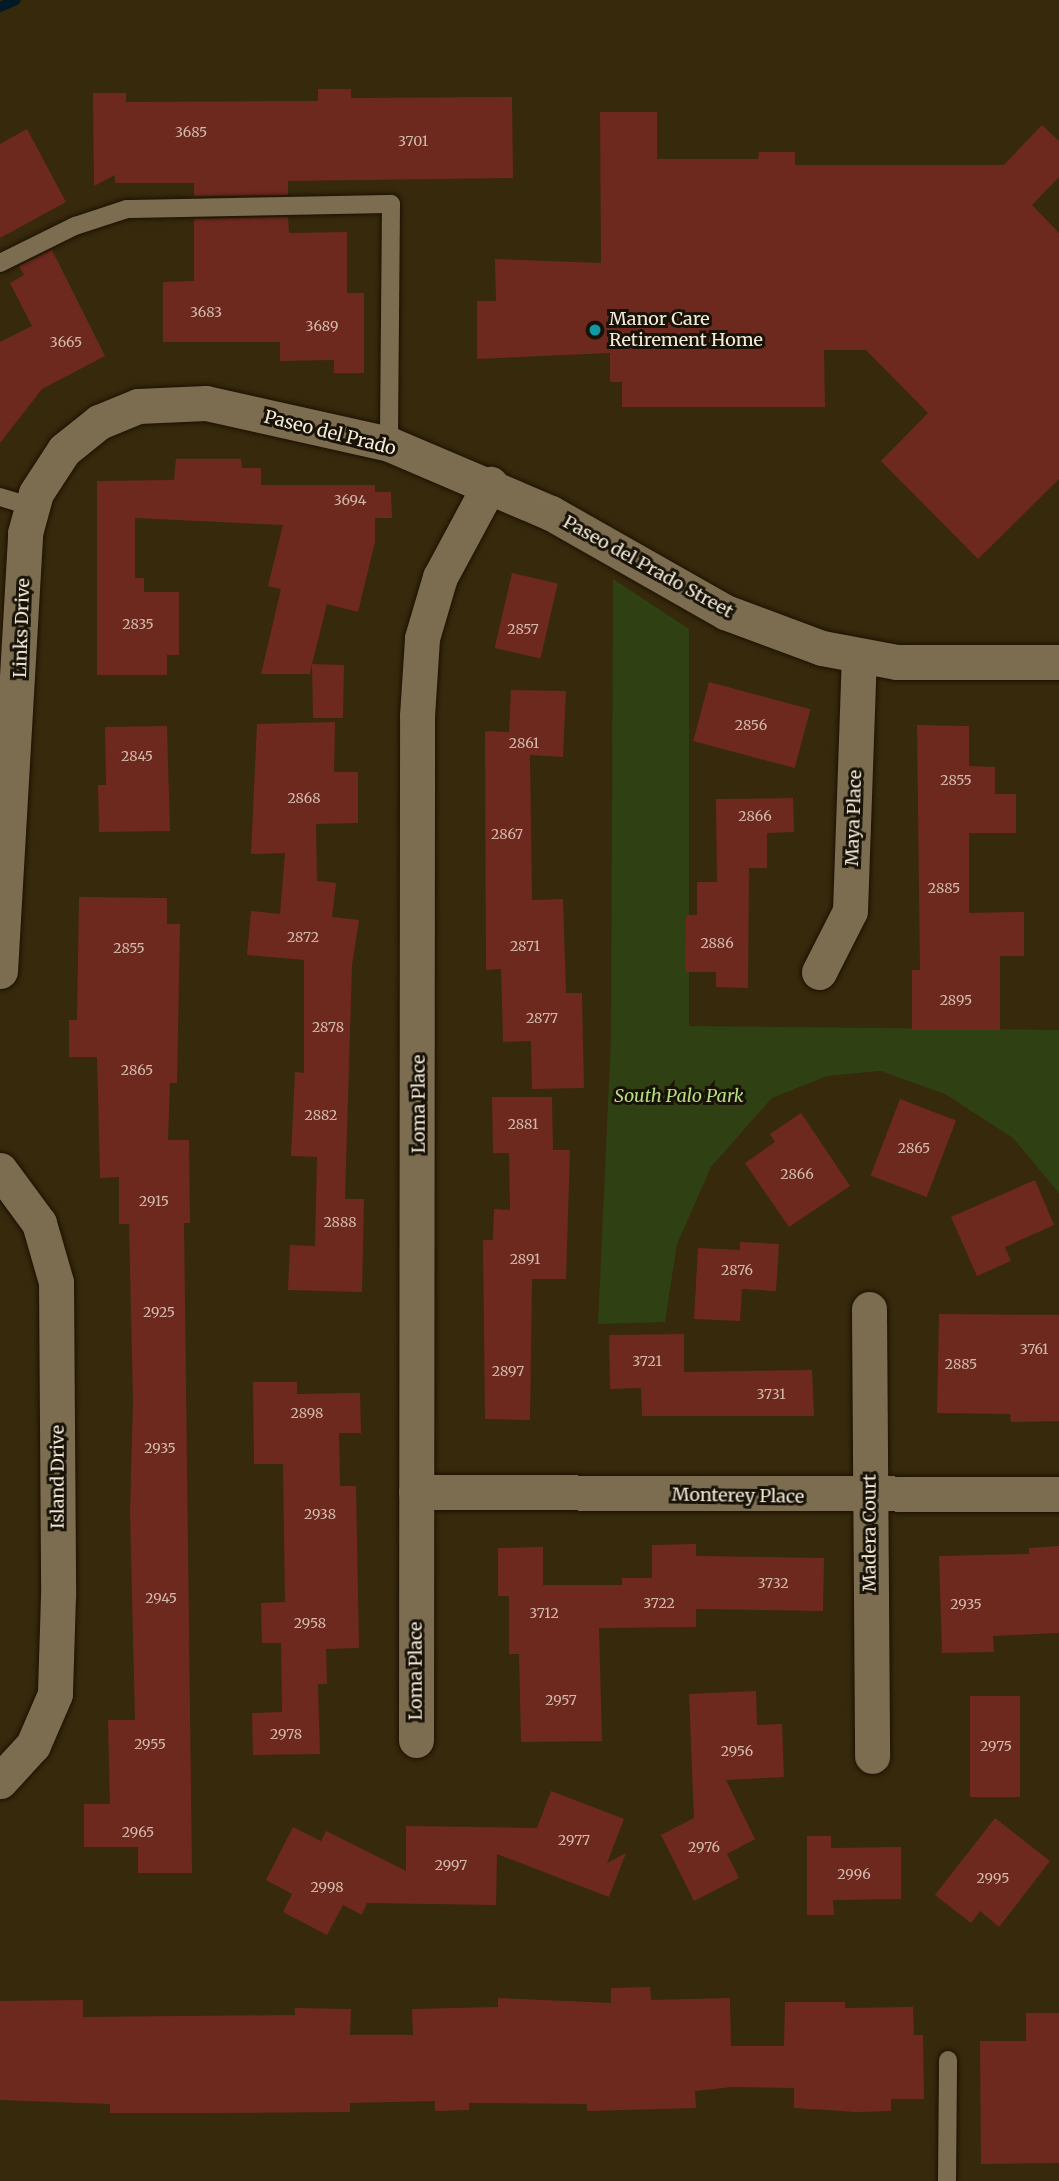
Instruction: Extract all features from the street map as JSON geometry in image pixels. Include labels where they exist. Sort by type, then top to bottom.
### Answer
[{"type":"street","name":"Paseo del Prado","points":[[206,404],[388,444],[491,484]]},
{"type":"street","name":"Links Drive","points":[[0,971],[25,533],[16,502],[64,450],[99,422],[138,406],[206,404]]},
{"type":"street","name":"Paseo del Prado Street","points":[[491,484],[725,612],[859,657],[897,662],[1059,662]]},
{"type":"street","name":"Loma Place","points":[[416,1740],[417,716],[422,638],[452,548],[491,484]]},
{"type":"street","name":"Maya Place","points":[[819,972],[850,911],[859,657]]},
{"type":"street","name":"Island Drive","points":[[0,1170],[39,1223],[56,1282],[58,1582],[55,1694],[33,1745],[0,1781]]},
{"type":"street","name":"Madera Court","points":[[869,1309],[872,1756]]},
{"type":"street","name":"Monterey Place","points":[[416,1492],[870,1497],[1059,1494]]},
{"type":"lane","points":[[0,263],[75,226],[127,209],[391,204],[388,444]]},
{"type":"lane","points":[[947,2181],[948,2060]]},
{"type":"green space","name":"South Palo Park","points":[[613,579],[689,629],[689,1026],[1059,1030],[1059,1193],[1013,1138],[945,1094],[881,1071],[827,1076],[772,1098],[711,1167],[677,1244],[665,1322],[598,1324],[611,1038]]},
{"type":"building","points":[[318,89],[351,89],[351,98],[512,97],[513,178],[288,181],[288,195],[194,196],[194,183],[115,183],[115,175],[94,186],[93,93],[126,93],[126,102],[318,101]]},
{"type":"building","name":"Manor Care Retirement Home","points":[[600,112],[657,112],[657,159],[758,159],[759,152],[795,152],[795,165],[1004,165],[1042,125],[1059,141],[1059,177],[1032,205],[1059,233],[1059,479],[978,559],[881,461],[928,413],[866,350],[824,350],[825,407],[622,407],[622,382],[610,382],[610,353],[477,359],[477,301],[496,301],[495,259],[601,263]]},
{"type":"building","points":[[27,129],[66,202],[0,238],[0,144]]},
{"type":"building","points":[[288,217],[289,233],[347,232],[347,293],[364,293],[364,373],[334,373],[334,360],[280,361],[280,342],[163,342],[163,282],[194,281],[194,219]]},
{"type":"building","points":[[52,250],[105,356],[42,389],[0,443],[0,342],[32,326],[10,283],[24,275],[19,266]]},
{"type":"building","points":[[176,459],[241,459],[242,468],[261,468],[261,485],[375,485],[375,492],[391,492],[392,518],[375,518],[375,542],[358,612],[327,604],[310,674],[261,674],[281,589],[268,586],[283,525],[135,518],[135,578],[144,578],[144,592],[179,592],[179,655],[167,655],[167,675],[97,675],[97,481],[174,480]]},
{"type":"building","points":[[512,573],[558,584],[540,659],[495,648]]},
{"type":"building","points":[[312,664],[344,665],[343,718],[313,718]]},
{"type":"building","points":[[709,682],[810,709],[795,768],[693,741]]},
{"type":"building","points":[[511,690],[566,691],[563,757],[530,755],[532,900],[563,899],[566,993],[582,993],[584,1088],[532,1089],[531,1041],[503,1042],[501,969],[486,970],[485,731],[509,732]]},
{"type":"building","points":[[335,722],[334,772],[358,772],[358,823],[316,824],[317,881],[336,883],[332,917],[359,920],[352,965],[345,1199],[364,1199],[362,1292],[288,1290],[290,1245],[315,1246],[317,1157],[291,1156],[295,1072],[304,1073],[304,960],[247,955],[251,911],[280,914],[285,853],[251,854],[257,724]]},
{"type":"building","points":[[917,725],[969,726],[969,766],[995,767],[995,794],[1016,794],[1016,833],[969,833],[969,913],[1024,912],[1024,956],[1000,956],[1000,1030],[912,1030],[912,970],[920,970]]},
{"type":"building","points":[[167,726],[170,831],[99,832],[98,785],[106,785],[105,727]]},
{"type":"building","points":[[793,798],[794,832],[767,833],[767,868],[749,868],[748,988],[716,987],[716,972],[685,972],[686,915],[697,915],[697,882],[717,882],[716,799]]},
{"type":"building","points":[[79,897],[167,898],[167,924],[180,924],[177,1083],[170,1083],[168,1140],[189,1140],[190,1223],[184,1223],[192,1873],[138,1873],[138,1847],[84,1847],[84,1804],[110,1804],[108,1720],[135,1720],[130,1512],[133,1401],[129,1224],[119,1224],[119,1177],[100,1178],[97,1057],[69,1057],[69,1020],[77,1020]]},
{"type":"building","points":[[492,1097],[552,1097],[553,1150],[570,1150],[566,1279],[532,1279],[530,1420],[485,1419],[483,1240],[493,1240],[494,1209],[510,1210],[509,1153],[493,1153]]},
{"type":"building","points":[[900,1099],[956,1121],[927,1197],[871,1176]]},
{"type":"building","points":[[801,1113],[850,1186],[789,1227],[745,1163],[775,1142],[770,1134]]},
{"type":"building","points":[[1035,1180],[1054,1225],[1005,1247],[1011,1261],[977,1276],[951,1217]]},
{"type":"building","points":[[740,1242],[779,1244],[776,1291],[742,1289],[740,1321],[694,1319],[698,1248],[740,1250]]},
{"type":"building","points":[[939,1314],[1059,1315],[1059,1421],[1011,1422],[1010,1414],[937,1413]]},
{"type":"building","points":[[684,1334],[684,1372],[812,1370],[814,1416],[642,1416],[641,1388],[610,1389],[609,1335]]},
{"type":"building","points":[[253,1382],[297,1382],[297,1394],[360,1393],[361,1433],[339,1433],[340,1486],[356,1486],[359,1648],[326,1649],[327,1684],[318,1684],[320,1754],[253,1755],[252,1713],[282,1712],[281,1643],[262,1643],[261,1603],[285,1602],[283,1464],[254,1464]]},
{"type":"building","points":[[696,1544],[696,1556],[824,1558],[823,1611],[696,1609],[696,1627],[599,1628],[602,1741],[521,1742],[519,1654],[509,1654],[509,1596],[498,1596],[498,1548],[543,1547],[543,1585],[622,1585],[622,1578],[652,1578],[652,1545]]},
{"type":"building","points":[[1059,1546],[1059,1633],[993,1636],[994,1652],[942,1653],[939,1556],[1029,1554],[1029,1548]]},
{"type":"building","points":[[756,1691],[757,1725],[782,1724],[784,1777],[726,1780],[755,1839],[727,1854],[739,1878],[694,1901],[661,1835],[694,1818],[689,1694]]},
{"type":"building","points":[[970,1696],[1020,1696],[1020,1797],[970,1797]]},
{"type":"building","points":[[551,1791],[624,1819],[607,1863],[626,1853],[609,1897],[497,1854],[496,1905],[367,1903],[362,1915],[343,1905],[327,1935],[283,1912],[292,1894],[266,1880],[293,1827],[321,1841],[326,1831],[406,1871],[406,1826],[537,1828]]},
{"type":"building","points":[[995,1818],[1050,1861],[999,1927],[980,1911],[971,1923],[935,1895]]},
{"type":"building","points":[[807,1836],[831,1836],[831,1848],[901,1847],[901,1899],[833,1900],[834,1915],[807,1915]]},
{"type":"building","points":[[650,1987],[651,2000],[730,1998],[731,2046],[784,2046],[785,2002],[845,2002],[845,2008],[913,2007],[914,2035],[923,2035],[924,2099],[891,2099],[891,2111],[857,2112],[794,2108],[794,2088],[732,2087],[695,2091],[696,2108],[587,2111],[587,2104],[469,2103],[469,2110],[435,2111],[435,2101],[350,2103],[350,2112],[202,2113],[110,2113],[110,2104],[0,2100],[0,2001],[83,2000],[83,2017],[295,2015],[295,2008],[351,2009],[350,2035],[413,2035],[412,2009],[498,2007],[498,1998],[611,2003],[611,1988]]},
{"type":"building","points":[[1026,2013],[1059,2013],[1059,2163],[981,2164],[980,2041],[1026,2041]]},
{"type":"waterway","points":[[0,7],[16,0]]},
{"type":"place","name":"Manor Care Retirement Home","points":[[595,330]]}]
